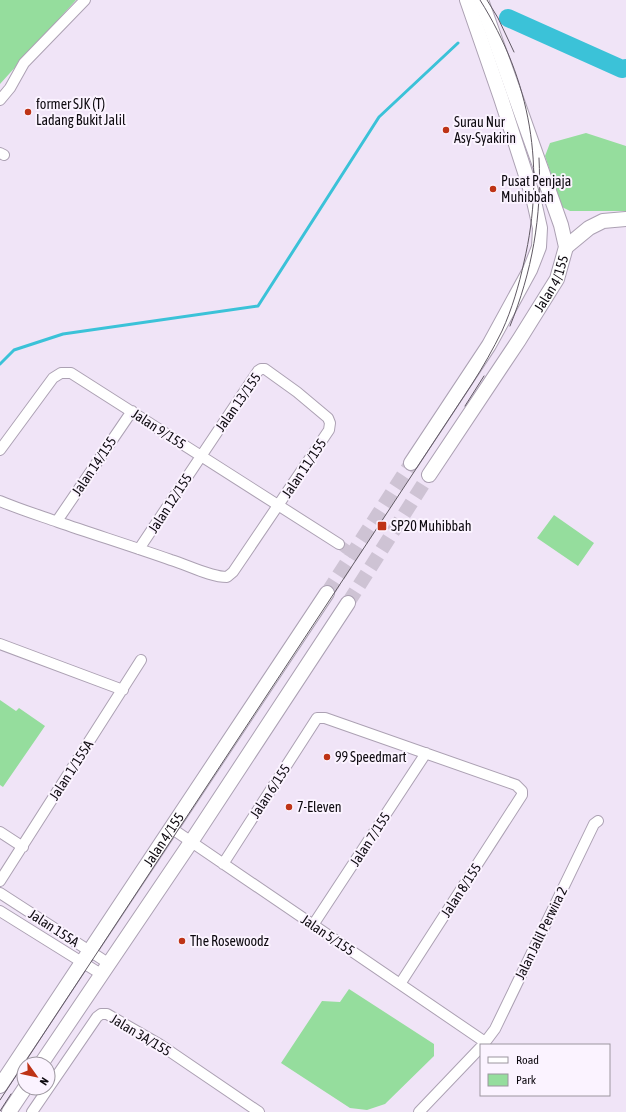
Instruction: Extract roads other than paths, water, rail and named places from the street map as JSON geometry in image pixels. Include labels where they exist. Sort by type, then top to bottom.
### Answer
[{"type":"street","points":[[0,100],[10,88],[28,58],[85,0]]},
{"type":"street","name":"Jalan 4/155","points":[[412,463],[488,345],[530,270],[539,247],[540,228],[533,197],[501,98],[466,0]]},
{"type":"street","name":"Jalan 4/155","points":[[429,476],[519,340],[557,279],[566,247],[562,226],[481,0]]},
{"type":"street","points":[[566,247],[589,228],[603,221],[626,219]]},
{"type":"street","name":"Jalan 13/155","points":[[201,456],[258,370],[261,369],[266,369],[324,413],[330,423],[329,430]]},
{"type":"street","name":"Jalan 9/155","points":[[0,450],[53,378],[61,374],[71,373],[339,544]]},
{"type":"street","name":"Jalan 14/155","points":[[57,521],[132,411]]},
{"type":"street","name":"Jalan 11/155","points":[[139,549],[215,576],[227,577],[233,572],[329,430]]},
{"type":"street","name":"Jalan 12/155","points":[[139,549],[201,456]]},
{"type":"street","points":[[0,501],[139,549]]},
{"type":"street","name":"Jalan 4/155","points":[[0,1086],[327,593]]},
{"type":"street","name":"Jalan 4/155","points":[[46,1056],[191,842],[348,603]]},
{"type":"street","points":[[0,644],[123,690]]},
{"type":"street","name":"Jalan 1/155A","points":[[0,880],[142,660]]},
{"type":"street","name":"Jalan 6/155","points":[[223,864],[318,718],[325,718],[426,753]]},
{"type":"street","name":"Jalan 8/155","points":[[400,984],[522,795],[522,791],[516,785],[426,753]]},
{"type":"street","name":"Jalan 7/155","points":[[313,925],[426,753]]},
{"type":"street","name":"Jalan Jalil Perwira 2","points":[[484,1044],[495,1029],[594,824],[598,821]]},
{"type":"street","name":"Jalan 5/155","points":[[171,828],[400,984],[482,1044]]},
{"type":"street","points":[[0,832],[22,847]]},
{"type":"street","name":"Jalan 155A","points":[[0,893],[90,950],[105,969]]},
{"type":"street","name":"Jalan 155A","points":[[0,911],[82,963],[105,969]]},
{"type":"street","name":"Jalan 3A/155","points":[[32,1112],[96,1017],[101,1014],[107,1014],[159,1044],[259,1112]]},
{"type":"street","name":"Jalan Jalil Perwira 2","points":[[420,1112],[480,1048]]},
{"type":"street","points":[[9,1112],[20,1096]]},
{"type":"waterway","points":[[508,18],[622,69],[626,68]]},
{"type":"waterway","points":[[0,364],[14,350],[63,334],[258,306],[379,117],[458,43]]},
{"type":"tunnel","points":[[327,593],[411,463]]},
{"type":"tunnel","points":[[348,603],[429,475]]},
{"type":"tunnel","points":[[339,544],[353,554]]},
{"type":"tram line","points":[[0,1100],[472,384],[502,331],[517,288],[531,227],[534,193],[533,159],[529,126],[522,94],[511,62],[497,31],[480,0]]},
{"type":"tram line","points":[[487,0],[498,18],[514,52]]},
{"type":"tram line","points":[[510,326],[518,306],[534,244],[539,201],[539,158]]},
{"type":"tram line","points":[[465,406],[484,376]]},
{"type":"tram line","points":[[0,1111],[11,1094]]},
{"type":"place","name":"former SJK (T) Ladang Bukit Jalil","points":[[28,112]]},
{"type":"place","name":"Surau Nur Asy-Syakirin","points":[[446,130]]},
{"type":"place","name":"Pusat Penjaja Muhibbah","points":[[493,189]]},
{"type":"place","name":"SP20 Muhibbah","points":[[382,526]]},
{"type":"place","name":"99 Speedmart","points":[[327,757]]},
{"type":"place","name":"7-Eleven","points":[[289,807]]},
{"type":"place","name":"The Rosewoodz","points":[[182,941]]}]
